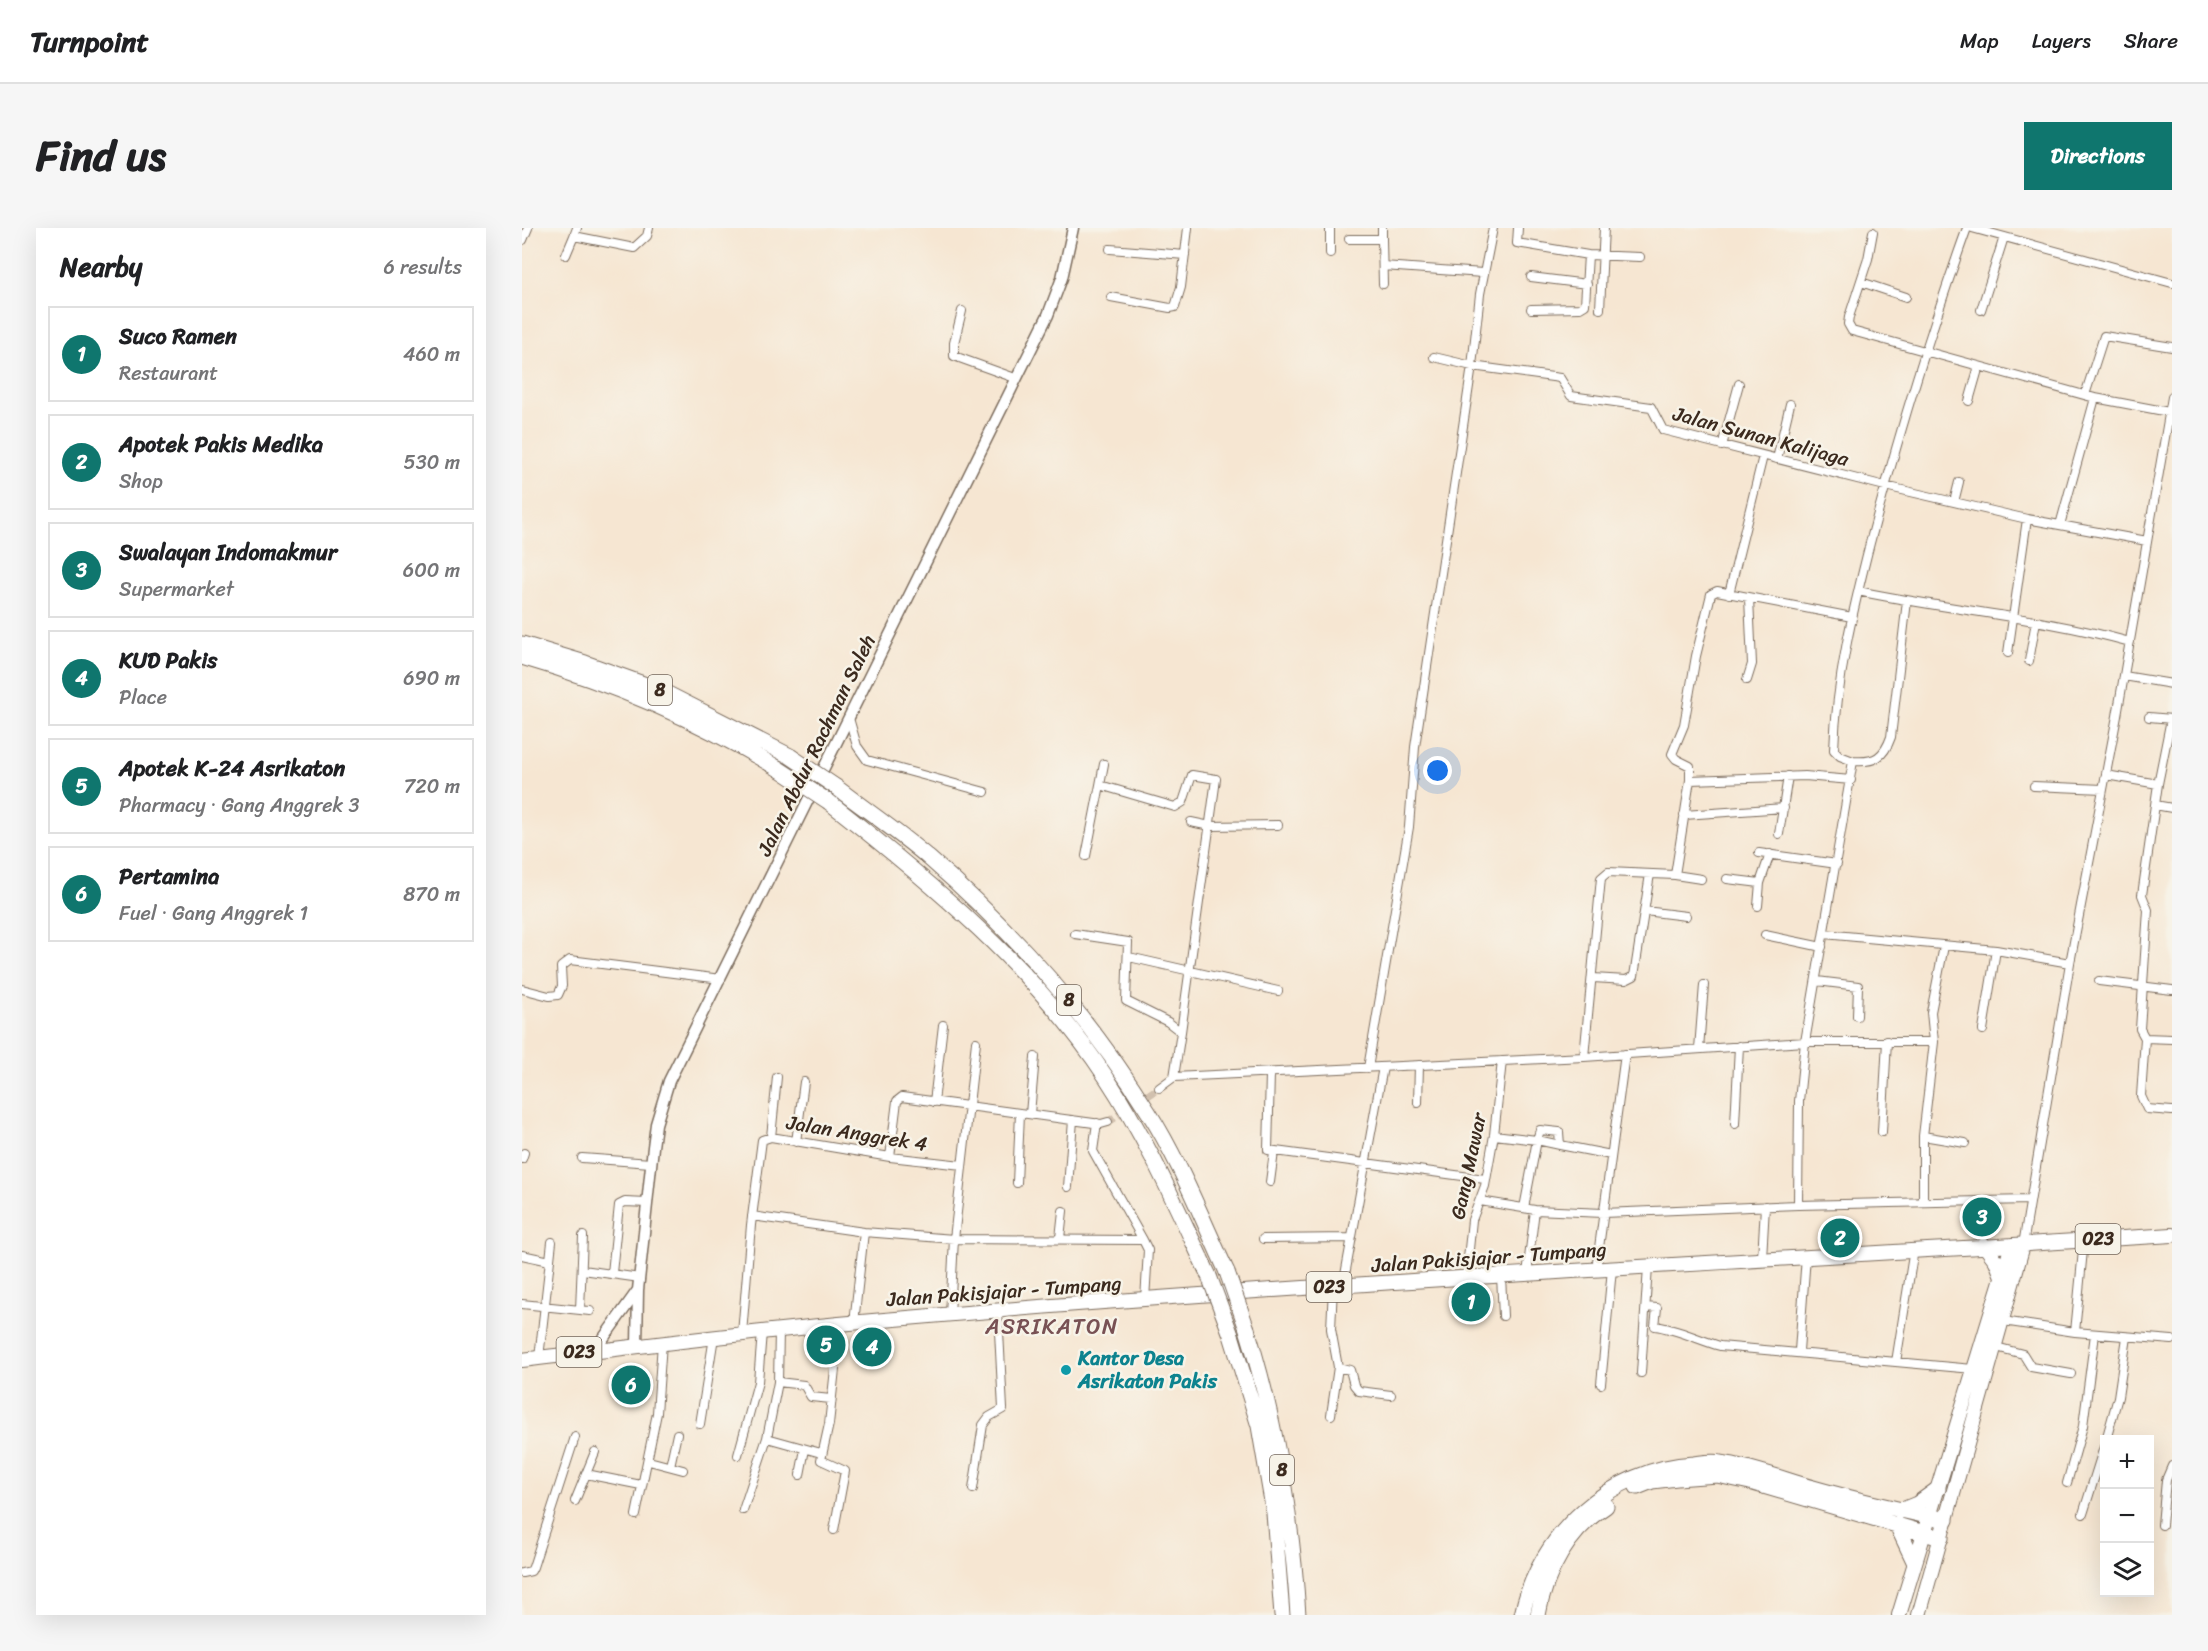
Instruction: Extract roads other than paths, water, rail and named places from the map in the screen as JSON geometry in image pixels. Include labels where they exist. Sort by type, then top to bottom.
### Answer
[{"type":"highway","name":"8","points":[[522,644],[585,663],[660,690],[790,756],[836,787],[928,857],[999,923],[1066,996],[1107,1049],[1150,1114],[1180,1169],[1227,1272],[1246,1329],[1284,1480],[1298,1615]]},
{"type":"highway","name":"8","points":[[522,657],[584,675],[657,704],[720,734],[829,802],[913,868],[985,933],[1084,1045],[1139,1131],[1209,1276],[1231,1335],[1259,1426],[1274,1513],[1282,1615]]},
{"type":"highway","points":[[1522,1615],[1537,1570],[1560,1535],[1582,1510],[1624,1481],[1675,1465],[1720,1462],[1898,1518],[1924,1533],[1941,1538]]},
{"type":"highway","points":[[1538,1615],[1548,1578],[1571,1537],[1594,1514],[1630,1490],[1652,1481],[1717,1475],[1898,1518],[1930,1516],[1946,1520]]},
{"type":"highway","points":[[1898,1518],[1938,1489]]},
{"type":"highway","points":[[1898,1518],[1914,1561]]},
{"type":"main road","name":"Jalan Pakisjajar - Tumpang","points":[[522,1360],[779,1330],[1144,1300],[1762,1258],[2018,1245],[2172,1234]]},
{"type":"main road","points":[[1984,1245],[1996,1261],[2003,1279]]},
{"type":"main road","points":[[1899,1615],[1973,1369],[2003,1279],[2018,1245]]},
{"type":"main road","points":[[1919,1615],[2003,1321],[2018,1245]]},
{"type":"street","points":[[523,240],[528,228]]},
{"type":"street","points":[[566,255],[576,232],[634,248],[646,237],[649,228]]},
{"type":"street","name":"Jalan Abdur Rachman Saleh","points":[[637,1346],[638,1290],[651,1163],[656,1124],[669,1081],[1057,294],[1073,228]]},
{"type":"street","points":[[1111,297],[1175,307],[1188,228]]},
{"type":"street","points":[[1330,228],[1330,253]]},
{"type":"street","points":[[1382,228],[1383,284]]},
{"type":"street","points":[[1368,1068],[1409,827],[1415,747],[1484,273],[1493,228]]},
{"type":"street","points":[[1518,228],[1517,243],[1588,255],[1641,258]]},
{"type":"street","points":[[1600,309],[1604,228]]},
{"type":"street","points":[[1907,602],[1891,737],[1886,752],[1876,760],[1853,760],[1840,756],[1834,750],[1836,718],[1858,591],[1885,486],[1967,228]]},
{"type":"street","points":[[1972,228],[2172,283]]},
{"type":"street","points":[[1873,232],[1861,282],[1849,317],[1848,324],[1852,332],[2095,398],[2171,404],[2124,676],[2070,963],[2030,1200],[2018,1245]]},
{"type":"street","points":[[1981,310],[2004,237]]},
{"type":"street","points":[[1349,239],[1382,239]]},
{"type":"street","points":[[1110,249],[1185,255]]},
{"type":"street","points":[[1531,309],[1580,308],[1587,300],[1588,255]]},
{"type":"street","points":[[1383,266],[1484,273]]},
{"type":"street","points":[[1531,278],[1587,284]]},
{"type":"street","points":[[1861,282],[1906,297]]},
{"type":"street","points":[[962,311],[954,343],[954,356],[1015,378]]},
{"type":"street","points":[[2085,395],[2104,336],[2172,347]]},
{"type":"street","points":[[1434,357],[1472,366]]},
{"type":"street","name":"Jalan Sunan Kalijaga","points":[[1472,366],[1560,378],[1571,396],[1651,407],[1663,430],[1722,446],[2027,519],[2146,541]]},
{"type":"street","points":[[1969,401],[1979,366]]},
{"type":"street","points":[[1722,446],[1739,384]]},
{"type":"street","points":[[2060,525],[2095,398]]},
{"type":"street","points":[[1777,459],[1790,404]]},
{"type":"street","points":[[1729,594],[1763,456]]},
{"type":"street","points":[[1954,502],[1959,482]]},
{"type":"street","points":[[2008,654],[2027,519]]},
{"type":"street","points":[[1858,591],[1907,602],[2036,621],[2130,642]]},
{"type":"street","points":[[1675,875],[1690,780],[1690,766],[1676,759],[1672,754],[1684,725],[1707,601],[1713,592],[1852,618]]},
{"type":"street","points":[[1747,680],[1752,664],[1749,598]]},
{"type":"street","points":[[2029,661],[2036,621]]},
{"type":"street","points":[[2124,676],[2172,684]]},
{"type":"street","points":[[2149,717],[2172,719],[2158,784],[2142,895],[2148,910],[2139,1029],[2145,1038],[2141,1100],[2147,1109],[2172,1111]]},
{"type":"street","points":[[849,718],[856,746],[867,760],[985,792]]},
{"type":"street","points":[[1798,1204],[1799,1101],[1805,1042],[1853,760]]},
{"type":"street","points":[[1086,856],[1104,764]]},
{"type":"street","points":[[1100,785],[1175,807],[1183,802],[1192,775],[1212,776],[1217,783],[1174,1077]]},
{"type":"street","points":[[2106,775],[2158,784]]},
{"type":"street","points":[[1690,780],[1788,776],[1851,780]]},
{"type":"street","points":[[1779,834],[1788,776]]},
{"type":"street","points":[[2034,786],[2103,789]]},
{"type":"street","points":[[2155,805],[2172,808]]},
{"type":"street","points":[[1684,815],[1784,808]]},
{"type":"street","points":[[1191,822],[1210,826],[1278,825]]},
{"type":"street","points":[[1760,852],[1837,864]]},
{"type":"street","points":[[1758,906],[1760,883],[1770,854]]},
{"type":"street","points":[[1584,1057],[1601,878],[1608,872],[1675,875],[1701,879]]},
{"type":"street","points":[[1593,978],[1626,980],[1634,976],[1650,874]]},
{"type":"street","points":[[1727,879],[1760,883]]},
{"type":"street","points":[[1645,911],[1686,916]]},
{"type":"street","points":[[1076,934],[1128,942],[1126,1001],[1168,1022],[1180,1032]]},
{"type":"street","points":[[1824,934],[1996,950],[2070,963]]},
{"type":"street","points":[[1765,935],[1822,947]]},
{"type":"street","points":[[1923,1201],[1923,1137],[1934,1042],[1931,1012],[1944,946]]},
{"type":"street","points":[[1983,1030],[1996,950]]},
{"type":"street","points":[[1129,957],[1278,990]]},
{"type":"street","points":[[522,990],[549,996],[558,995],[562,986],[561,967],[570,960],[721,979]]},
{"type":"street","points":[[1817,981],[1856,984],[1860,993],[1857,1016]]},
{"type":"street","points":[[2099,981],[2172,990]]},
{"type":"street","points":[[1699,1049],[1704,986]]},
{"type":"street","points":[[934,1102],[944,1025]]},
{"type":"street","points":[[2145,1038],[2172,1039]]},
{"type":"street","points":[[1882,1132],[1887,1041]]},
{"type":"street","points":[[950,1315],[954,1239],[971,1107],[976,1042]]},
{"type":"street","points":[[1159,1089],[1174,1077],[1584,1057],[1805,1042],[1934,1042]]},
{"type":"street","points":[[1735,1124],[1739,1046]]},
{"type":"street","points":[[1596,1270],[1625,1054]]},
{"type":"street","points":[[1017,1183],[1025,1114],[1035,1057]]},
{"type":"street","name":"Gang Mawar","points":[[1466,1278],[1472,1220],[1480,1201],[1494,1135],[1502,1061]]},
{"type":"street","points":[[1418,1103],[1419,1065]]},
{"type":"street","points":[[1331,1415],[1338,1367],[1332,1339],[1338,1287],[1350,1238],[1383,1067]]},
{"type":"street","points":[[1270,1074],[1266,1144],[1268,1150],[1485,1179]]},
{"type":"street","points":[[771,1137],[777,1077]]},
{"type":"street","points":[[796,1142],[804,1082]]},
{"type":"street","points":[[890,1157],[899,1098],[1097,1123],[1108,1122]]},
{"type":"street","points":[[1068,1187],[1073,1120]]},
{"type":"street","points":[[1097,1123],[1094,1151],[1148,1250],[1144,1300]]},
{"type":"street","points":[[1524,1208],[1540,1130],[1559,1132],[1560,1145],[1611,1155]]},
{"type":"street","points":[[1494,1135],[1537,1140]]},
{"type":"street","name":"Jalan Anggrek 4","points":[[742,1334],[761,1142],[771,1137],[890,1157],[962,1165]]},
{"type":"street","points":[[1923,1137],[1965,1143]]},
{"type":"street","points":[[1270,1182],[1274,1152]]},
{"type":"street","points":[[582,1158],[651,1163]]},
{"type":"street","points":[[1480,1201],[1535,1210],[1603,1213],[1798,1204],[2030,1200]]},
{"type":"street","points":[[612,1273],[619,1205],[625,1202],[647,1203]]},
{"type":"street","points":[[1762,1258],[1765,1206]]},
{"type":"street","points":[[1527,1274],[1535,1210]]},
{"type":"street","points":[[1060,1238],[1063,1211]]},
{"type":"street","points":[[752,1216],[864,1232],[954,1239],[1143,1240]]},
{"type":"street","points":[[854,1323],[864,1232]]},
{"type":"street","points":[[522,1304],[585,1310],[583,1236]]},
{"type":"street","points":[[1263,1239],[1350,1238]]},
{"type":"street","points":[[2075,1332],[2084,1240]]},
{"type":"street","points":[[539,1358],[552,1242]]},
{"type":"street","points":[[1896,1362],[1914,1249]]},
{"type":"street","points":[[522,1255],[550,1261]]},
{"type":"street","points":[[1799,1351],[1806,1256]]},
{"type":"street","points":[[1641,1373],[1648,1267]]},
{"type":"street","points":[[1601,1384],[1612,1269]]},
{"type":"street","points":[[583,1270],[640,1278]]},
{"type":"street","points":[[1501,1276],[1503,1316]]},
{"type":"street","name":"Jalan Abdur Rachman Saleh","points":[[595,1350],[638,1290]]},
{"type":"street","points":[[1646,1307],[1657,1308],[1655,1326],[1676,1329],[1699,1341],[1720,1346],[1799,1351],[1973,1369]]},
{"type":"street","points":[[973,1489],[983,1425],[989,1417],[1003,1409],[998,1312]]},
{"type":"street","points":[[2003,1321],[2075,1332],[2172,1340]]},
{"type":"street","points":[[832,1325],[835,1369],[829,1424],[821,1461],[845,1471],[844,1486],[834,1527]]},
{"type":"street","points":[[744,1506],[767,1438],[778,1382],[779,1330]]},
{"type":"street","points":[[738,1455],[758,1382],[762,1332]]},
{"type":"street","points":[[2067,1483],[2084,1426],[2095,1334]]},
{"type":"street","points":[[700,1424],[714,1337]]},
{"type":"street","points":[[2107,1435],[2118,1397],[2127,1337]]},
{"type":"street","points":[[636,1515],[641,1485],[649,1461],[657,1413],[662,1342]]},
{"type":"street","points":[[1996,1347],[2024,1354],[2031,1367],[2071,1374]]},
{"type":"street","points":[[1338,1367],[1350,1370],[1354,1385],[1359,1390],[1391,1395]]},
{"type":"street","points":[[778,1382],[804,1385],[811,1397],[831,1399]]},
{"type":"street","points":[[670,1466],[677,1434]]},
{"type":"street","points":[[522,1573],[531,1571],[533,1567],[575,1437]]},
{"type":"street","points":[[767,1438],[821,1453]]},
{"type":"street","points":[[800,1475],[806,1449]]},
{"type":"street","points":[[575,1501],[595,1452]]},
{"type":"street","points":[[2083,1514],[2100,1460]]},
{"type":"street","points":[[649,1461],[683,1470]]},
{"type":"street","points":[[2162,1525],[2166,1480],[2172,1466]]},
{"type":"street","points":[[586,1473],[641,1485]]},
{"type":"tunnel","points":[[1108,1122],[1159,1088]]},
{"type":"place","name":"Swalayan Indomakmur","points":[[1982,1217]]},
{"type":"place","name":"Apotek Pakis Medika","points":[[1840,1238]]},
{"type":"place","name":"Suco Ramen","points":[[1471,1302]]},
{"type":"place","name":"Apotek K-24 Asrikaton","points":[[826,1345]]},
{"type":"place","name":"KUD Pakis","points":[[872,1347]]},
{"type":"place","name":"Kantor Desa Asrikaton Pakis","points":[[1066,1370]]},
{"type":"place","name":"Pertamina","points":[[631,1385]]},
{"type":"district","name":"ASRIKATON","points":[[1052,1326]]}]
